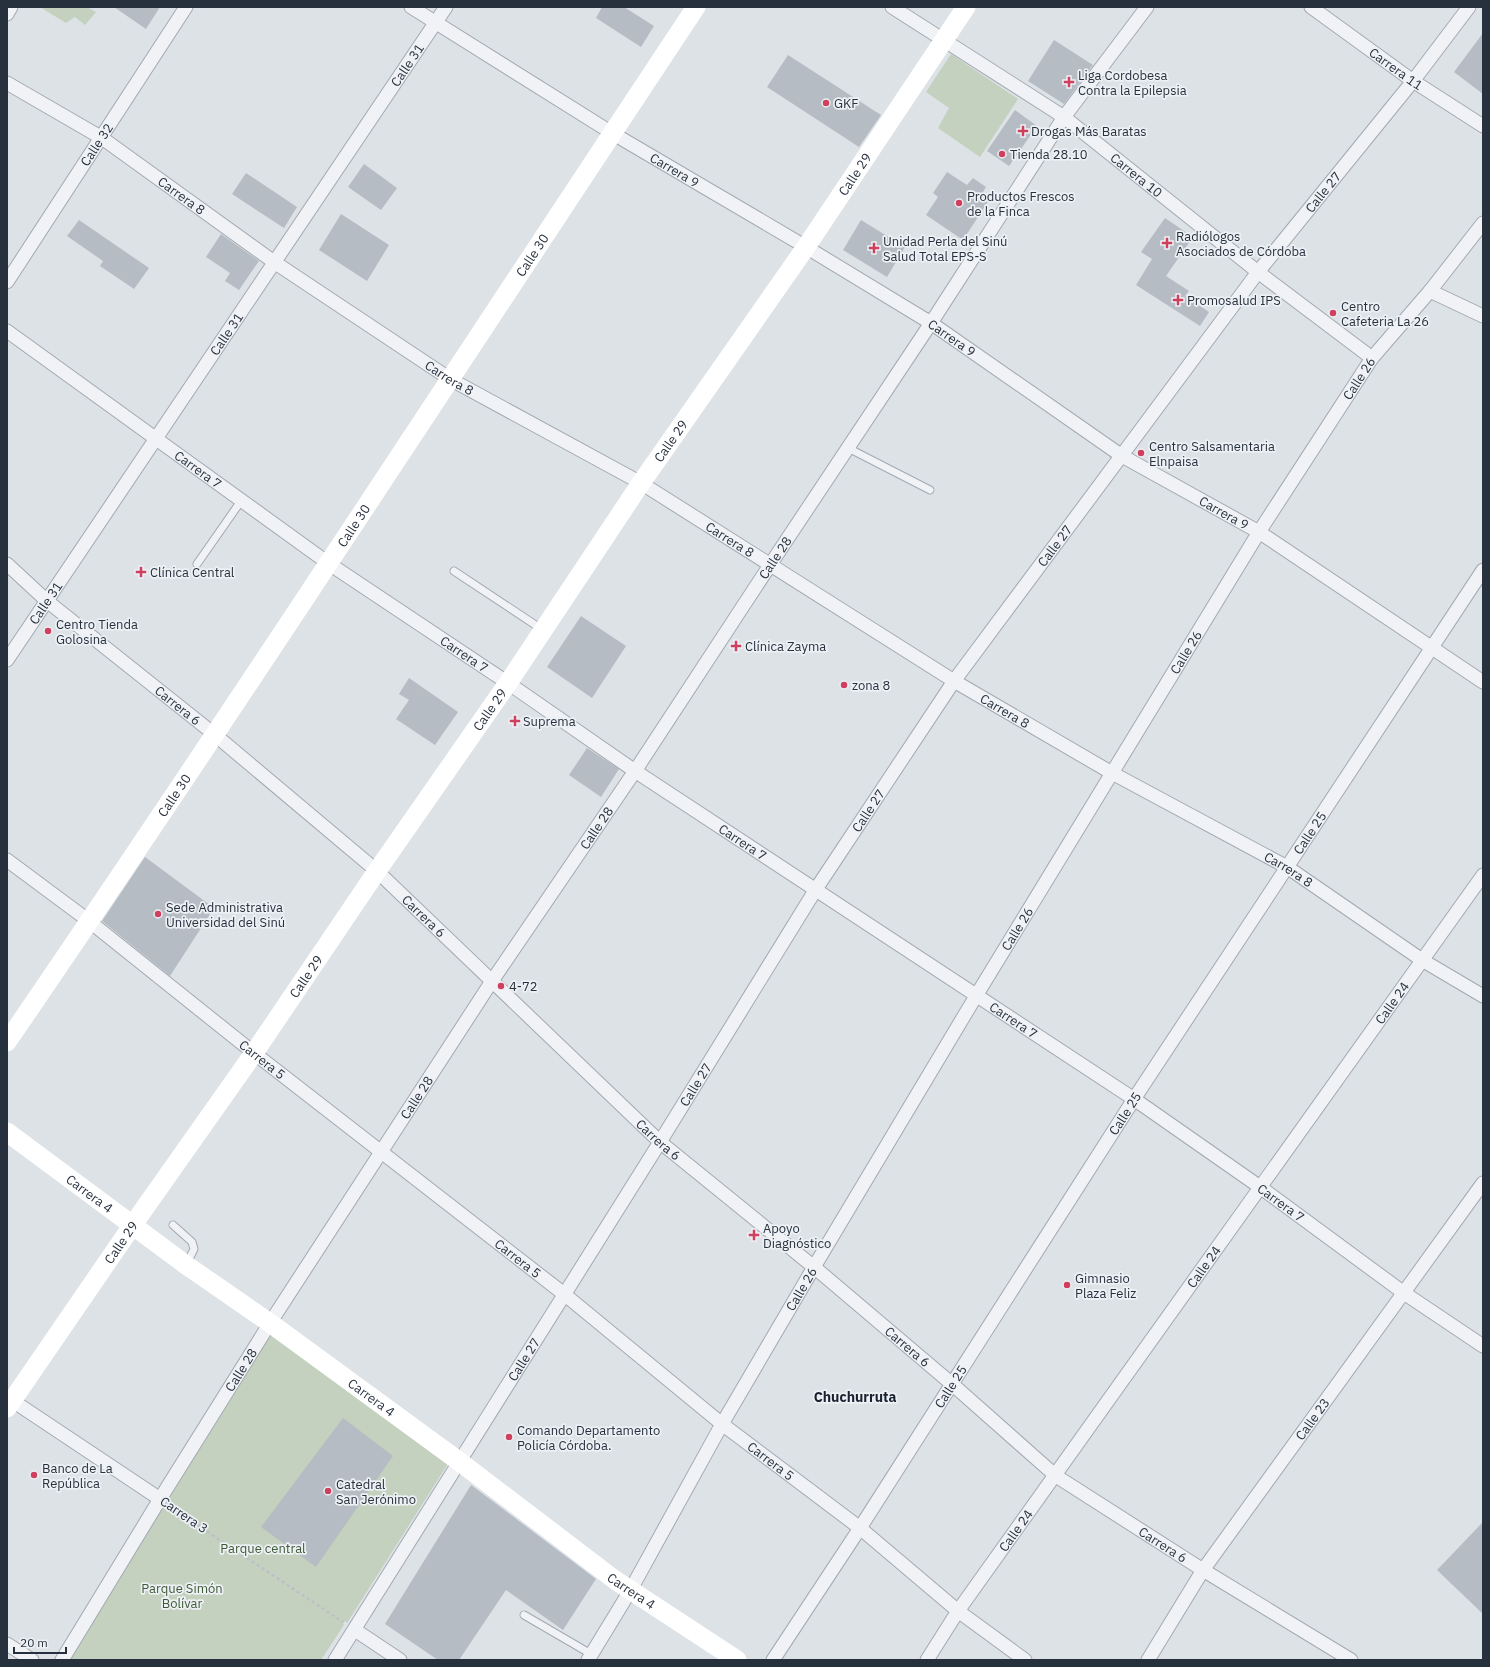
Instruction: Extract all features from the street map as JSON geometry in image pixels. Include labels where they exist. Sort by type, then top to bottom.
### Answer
[{"type":"street","points":[[7,14],[11,7]]},
{"type":"street","name":"Calle 32","points":[[7,282],[186,7]]},
{"type":"street","name":"Carrera 9","points":[[411,7],[612,133],[806,247],[931,323],[1122,456],[1259,532],[1483,682]]},
{"type":"street","name":"Calle 31","points":[[7,660],[446,7]]},
{"type":"street","name":"Calle 30","points":[[7,1042],[328,563],[696,7]]},
{"type":"street","name":"Carrera 10","points":[[892,7],[1064,117],[1258,272],[1372,358]]},
{"type":"street","name":"Calle 29","points":[[9,1402],[254,1053],[377,871],[508,683],[641,483],[806,247],[966,7]]},
{"type":"street","name":"Calle 28","points":[[62,1660],[270,1323],[492,981],[635,771],[931,323],[1064,117],[1147,7]]},
{"type":"street","name":"Carrera 11","points":[[1311,7],[1412,81],[1483,126]]},
{"type":"street","name":"Calle 27","points":[[334,1660],[355,1630],[660,1142],[816,888],[954,681],[1258,272],[1412,81],[1469,7]]},
{"type":"street","name":"Carrera 8","points":[[7,83],[102,138],[274,262],[450,379],[641,483],[954,681],[1112,773],[1287,867],[1422,960],[1483,996]]},
{"type":"street","name":"Calle 26","points":[[590,1657],[630,1591],[722,1424],[814,1267],[976,996],[1259,532],[1372,358],[1430,291],[1483,223]]},
{"type":"street","points":[[1430,291],[1483,316]]},
{"type":"street","name":"Carrera 7","points":[[7,331],[328,563],[508,683],[635,771],[816,888],[976,996],[1134,1099],[1260,1187],[1404,1293],[1483,1346]]},
{"type":"street","name":"Carrera 6","points":[[7,564],[47,601],[214,734],[377,871],[660,1142],[814,1267],[952,1384],[1056,1476],[1203,1570],[1351,1660]]},
{"type":"street","name":"Calle 25","points":[[773,1660],[860,1528],[1134,1099],[1483,570]]},
{"type":"street","name":"Carrera 5","points":[[7,860],[89,921],[254,1053],[564,1294],[722,1424],[860,1528],[958,1611],[1025,1660]]},
{"type":"street","name":"Calle 24","points":[[927,1660],[958,1611],[1056,1476],[1483,875]]},
{"type":"street","name":"Carrera 4","points":[[7,1132],[132,1226],[270,1323],[460,1462],[630,1591],[737,1660]]},
{"type":"street","name":"Calle 23","points":[[1148,1660],[1203,1570],[1483,1183]]},
{"type":"street","name":"Carrera 3","points":[[9,1402],[160,1499]]},
{"type":"street","points":[[355,1630],[400,1660]]},
{"type":"street","points":[[7,1644],[32,1660]]},
{"type":"lane","points":[[848,448],[930,490]]},
{"type":"lane","points":[[197,564],[242,501]]},
{"type":"lane","points":[[454,571],[543,630]]},
{"type":"lane","points":[[173,1225],[192,1242],[194,1249],[186,1265]]},
{"type":"lane","points":[[524,1615],[590,1657]]},
{"type":"path","name":"Carrera 3","points":[[160,1499],[355,1630]]},
{"type":"green space","points":[[40,7],[87,7],[96,12],[85,25],[75,17],[66,23]]},
{"type":"green space","points":[[951,54],[1018,99],[980,157],[938,128],[949,108],[926,92]]},
{"type":"green space","name":"Parque central","points":[[271,1333],[449,1462],[347,1623],[345,1621],[343,1624],[344,1625],[321,1660],[66,1660]]},
{"type":"building","points":[[114,7],[160,7],[146,29]]},
{"type":"building","points":[[602,7],[624,7],[654,26],[641,47],[596,18]]},
{"type":"building","points":[[1483,33],[1483,94],[1454,72]]},
{"type":"building","points":[[1054,40],[1093,65],[1064,104],[1028,81]]},
{"type":"building","points":[[788,55],[881,115],[859,147],[767,87]]},
{"type":"building","points":[[1015,110],[1037,126],[1009,166],[987,151]]},
{"type":"building","points":[[364,164],[397,188],[381,210],[348,187]]},
{"type":"building","points":[[947,172],[967,185],[973,178],[986,187],[983,192],[991,197],[963,240],[926,215],[938,197],[933,193]]},
{"type":"building","points":[[246,173],[297,207],[284,228],[232,194]]},
{"type":"building","points":[[341,214],[389,245],[367,281],[319,250]]},
{"type":"building","points":[[1165,218],[1193,237],[1166,276],[1189,291],[1185,296],[1209,312],[1200,326],[1136,285],[1152,259],[1141,252]]},
{"type":"building","points":[[79,220],[149,268],[134,289],[100,266],[103,261],[67,236]]},
{"type":"building","points":[[861,220],[905,247],[887,277],[843,250]]},
{"type":"building","points":[[221,234],[259,261],[239,290],[225,281],[230,273],[206,257]]},
{"type":"building","points":[[581,616],[626,646],[592,698],[547,667]]},
{"type":"building","points":[[409,678],[458,712],[435,745],[396,719],[409,700],[399,694]]},
{"type":"building","points":[[587,748],[619,769],[601,797],[569,775]]},
{"type":"building","name":"Sede Administrativa Universidad del Sinú","points":[[145,857],[214,908],[170,976],[102,921]]},
{"type":"building","name":"Catedral San Jerónimo","points":[[343,1418],[393,1456],[316,1567],[261,1527]]},
{"type":"building","points":[[471,1485],[596,1579],[563,1630],[506,1590],[459,1660],[438,1660],[385,1624]]},
{"type":"building","points":[[1483,1522],[1483,1614],[1437,1570]]},
{"type":"place","name":"Liga Cordobesa Contra la Epilepsia","points":[[1069,82]]},
{"type":"place","name":"GKF","points":[[826,103]]},
{"type":"place","name":"Drogas Más Baratas","points":[[1023,131]]},
{"type":"place","name":"Tienda 28.10","points":[[1002,154]]},
{"type":"place","name":"Productos Frescos de la Finca","points":[[959,203]]},
{"type":"place","name":"Radiólogos Asociados de Córdoba","points":[[1167,243]]},
{"type":"place","name":"Unidad Perla del Sinú Salud Total EPS-S","points":[[874,248]]},
{"type":"place","name":"Promosalud IPS","points":[[1178,300]]},
{"type":"place","name":"Centro Cafeteria La 26","points":[[1333,313]]},
{"type":"place","name":"Centro Salsamentaria Elnpaisa","points":[[1141,453]]},
{"type":"place","name":"Clínica Central","points":[[141,572]]},
{"type":"place","name":"Centro Tienda Golosina","points":[[48,631]]},
{"type":"place","name":"Clínica Zayma","points":[[736,646]]},
{"type":"place","name":"zona 8","points":[[844,685]]},
{"type":"place","name":"Suprema","points":[[515,721]]},
{"type":"place","name":"Sede Administrativa Universidad del Sinú","points":[[158,914]]},
{"type":"place","name":"4-72","points":[[501,986]]},
{"type":"place","name":"Apoyo Diagnóstico","points":[[754,1235]]},
{"type":"place","name":"Gimnasio Plaza Feliz","points":[[1067,1285]]},
{"type":"place","name":"Comando Departamento Policía Córdoba.","points":[[509,1437]]},
{"type":"place","name":"Banco de La República","points":[[34,1475]]},
{"type":"place","name":"Catedral San Jerónimo","points":[[328,1491]]},
{"type":"district","name":"Chuchurruta","points":[[855,1397]]},
{"type":"park label","name":"Parque Simón Bolívar","points":[[182,1596]]}]
